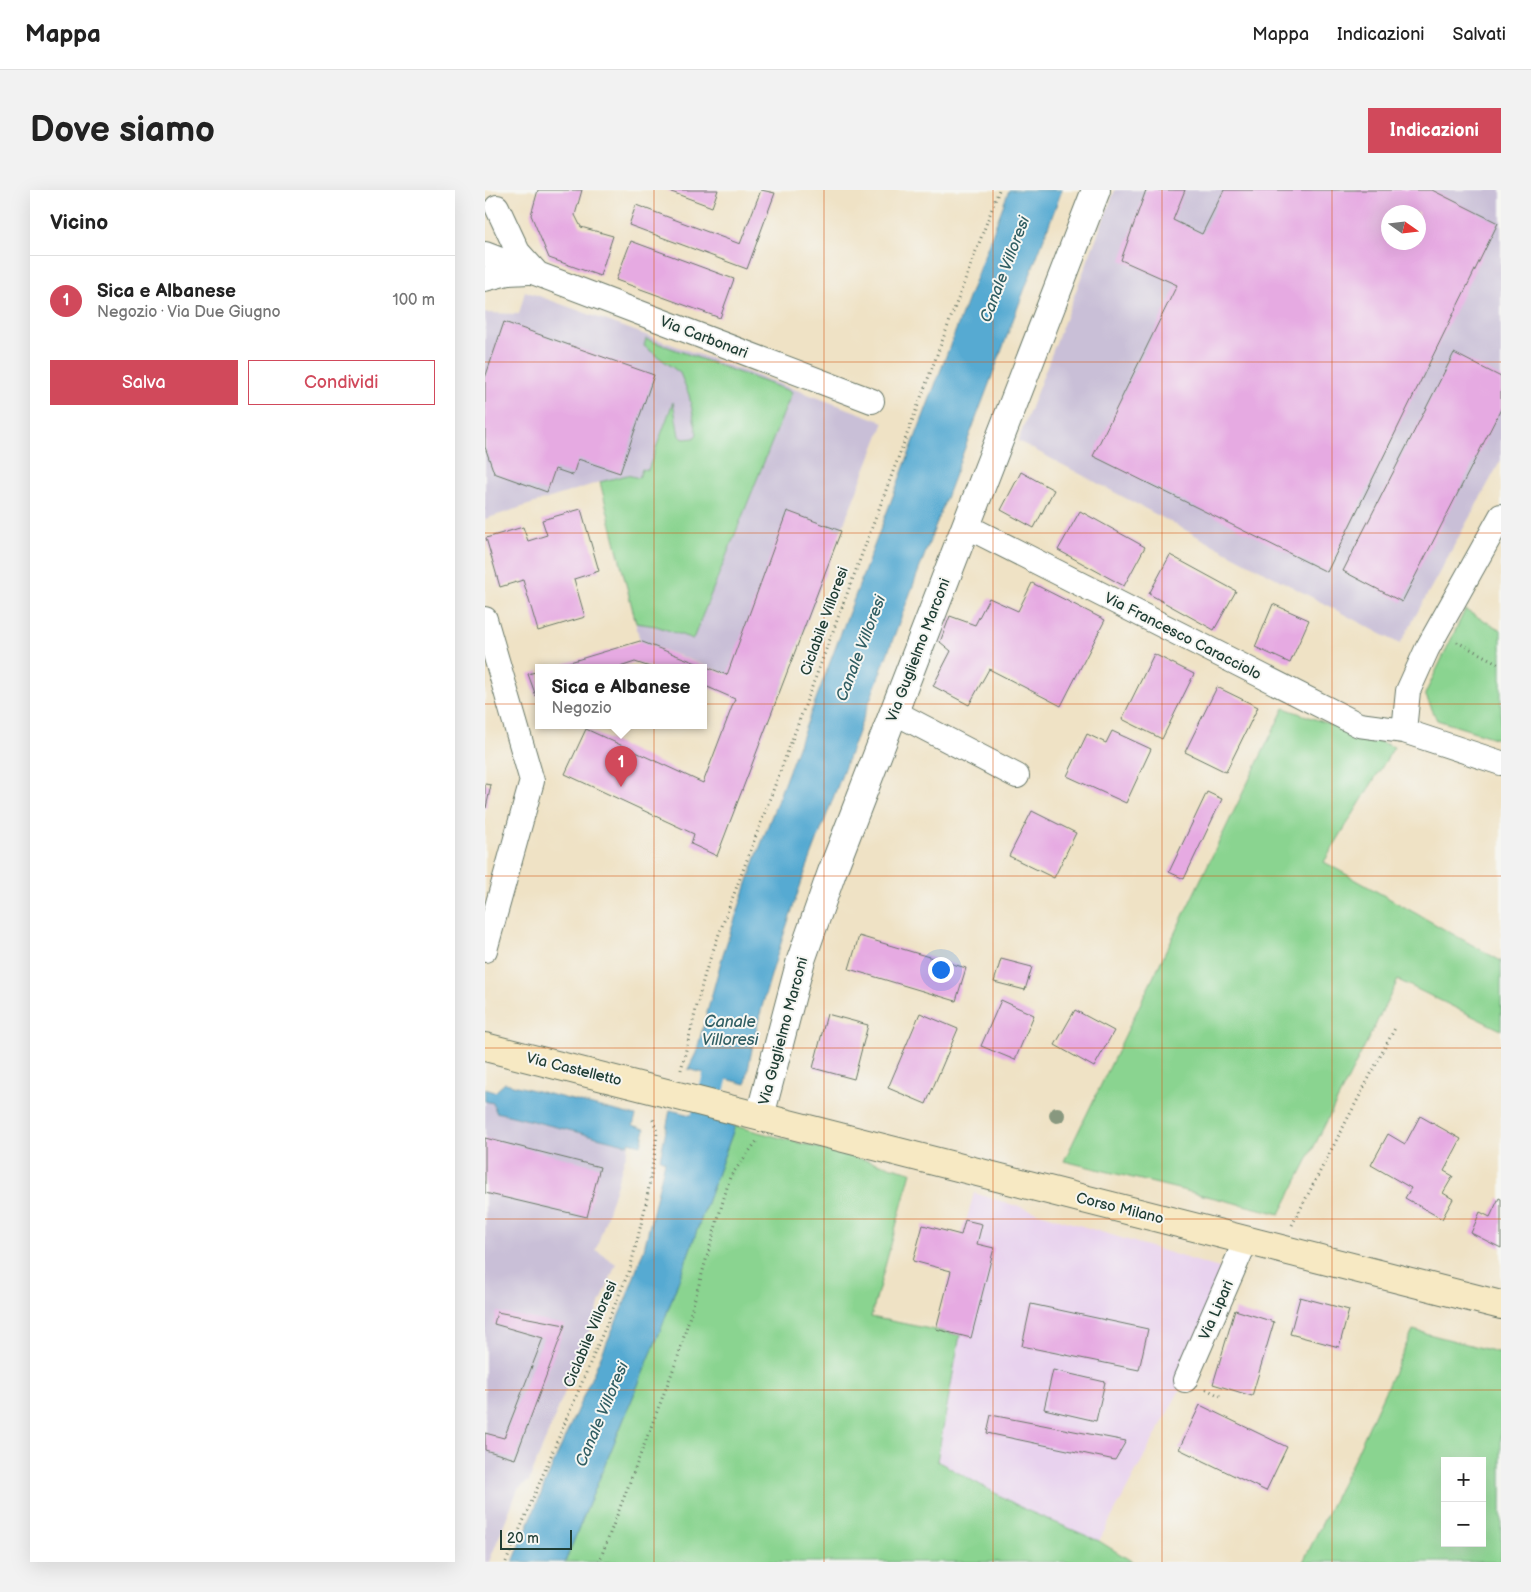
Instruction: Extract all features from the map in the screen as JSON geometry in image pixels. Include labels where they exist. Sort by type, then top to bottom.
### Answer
[{"type":"main road","name":"Via Castelletto","points":[[485,1047],[664,1100],[758,1115]]},
{"type":"main road","name":"Corso Milano","points":[[758,1115],[1501,1304]]},
{"type":"street","name":"Via Guglielmo Marconi","points":[[758,1115],[801,960],[832,872],[1096,190]]},
{"type":"street","name":"Via Carbonari","points":[[495,204],[518,252],[536,272]]},
{"type":"street","name":"Via Carbonari","points":[[485,254],[872,401]]},
{"type":"street","name":"Via Carbonari","points":[[485,280],[508,273],[536,272]]},
{"type":"street","points":[[1404,730],[1408,691],[1437,631],[1501,516]]},
{"type":"street","name":"Via Francesco Caracciolo","points":[[966,526],[1359,725],[1404,730],[1501,763]]},
{"type":"street","points":[[485,619],[532,781],[485,950]]},
{"type":"street","points":[[894,712],[1017,776]]},
{"type":"street","name":"Via Lipari","points":[[1185,1380],[1246,1240]]},
{"type":"path","name":"Ciclabile Villoresi","points":[[683,1064],[705,973],[719,934],[999,190]]},
{"type":"path","points":[[1437,631],[1501,664]]},
{"type":"path","points":[[1284,1249],[1289,1232],[1395,1028]]},
{"type":"path","name":"Ciclabile Villoresi","points":[[507,1562],[630,1269],[646,1204],[664,1100]]},
{"type":"path","points":[[599,1562],[678,1357],[730,1177],[758,1115]]},
{"type":"shaded area","points":[[1115,190],[1501,190],[1501,460],[1400,644],[1018,441]]},
{"type":"shaded area","points":[[525,291],[884,422],[780,694],[707,666],[707,664],[701,664],[640,641],[600,482],[485,519],[485,313],[519,314]]},
{"type":"shaded area","points":[[485,1101],[493,1103],[496,1112],[629,1145],[596,1250],[616,1264],[529,1481],[518,1489],[489,1562],[485,1562]]},
{"type":"shaded area","points":[[974,1193],[1232,1272],[1185,1380],[1099,1541],[1026,1511],[937,1461],[960,1335],[936,1329]]},
{"type":"green space","points":[[646,339],[792,392],[693,639],[656,626],[636,623],[600,482],[627,475],[639,478],[642,469],[648,470],[673,402],[679,436],[684,439],[694,438],[697,434],[689,395],[680,373],[644,346]]},
{"type":"green space","points":[[1465,610],[1501,630],[1501,740],[1437,720],[1425,694]]},
{"type":"green space","points":[[1284,708],[1394,747],[1324,862],[1501,961],[1501,1030],[1398,980],[1280,1214],[1064,1161]]},
{"type":"green space","points":[[735,1126],[911,1172],[871,1317],[960,1335],[937,1461],[1026,1510],[1099,1541],[1133,1562],[565,1562],[661,1329]]},
{"type":"green space","points":[[1413,1330],[1501,1353],[1501,1562],[1303,1562],[1355,1457]]},
{"type":"water","name":"Canale Villoresi","points":[[1009,190],[1062,190],[803,878],[762,1006],[746,1084],[688,1069],[696,1053],[723,954],[755,860]]},
{"type":"water","points":[[505,1083],[636,1116],[633,1125],[645,1129],[641,1145],[629,1142],[629,1145],[496,1112],[493,1103],[485,1101],[485,1089],[495,1092]]},
{"type":"water","name":"Canale Villoresi","points":[[670,1110],[735,1126],[661,1329],[565,1562],[513,1562],[552,1467],[626,1299],[644,1249],[665,1161],[660,1159]]},
{"type":"building","points":[[538,190],[582,190],[575,215],[581,227],[613,236],[600,276],[549,258],[531,215]]},
{"type":"building","points":[[666,190],[718,190],[712,207]]},
{"type":"building","points":[[761,190],[775,193],[747,269],[629,225],[636,205],[740,244]]},
{"type":"building","points":[[1146,190],[1185,190],[1173,220],[1202,234],[1224,190],[1432,190],[1498,223],[1327,572],[1093,456],[1177,285],[1121,260]]},
{"type":"building","points":[[631,241],[734,279],[720,318],[616,280]]},
{"type":"building","points":[[504,322],[654,375],[620,473],[578,459],[573,475],[555,469],[547,492],[494,473],[485,447],[485,378]]},
{"type":"building","points":[[1454,353],[1501,377],[1501,409],[1402,602],[1343,571]]},
{"type":"building","points":[[1021,472],[1054,490],[1034,528],[1001,510]]},
{"type":"building","points":[[581,509],[599,571],[574,579],[585,617],[538,631],[523,580],[500,587],[486,538],[523,527],[528,541],[547,535],[542,520]]},
{"type":"building","points":[[787,511],[841,531],[717,856],[691,844],[694,834],[565,774],[586,729],[703,783],[735,699],[707,687],[707,667],[727,675]]},
{"type":"building","points":[[1080,511],[1145,547],[1124,586],[1058,550]]},
{"type":"building","points":[[1170,555],[1236,591],[1214,630],[1149,594]]},
{"type":"building","points":[[1032,583],[1105,620],[1061,706],[989,669],[969,705],[933,686],[951,651],[940,642],[950,616],[975,625],[989,598],[1018,611]]},
{"type":"building","points":[[1273,604],[1309,620],[1290,663],[1255,647]]},
{"type":"building","points":[[640,641],[699,664],[641,664],[635,662],[629,664],[563,664]]},
{"type":"building","points":[[1154,654],[1194,674],[1162,739],[1122,719]]},
{"type":"building","points":[[535,672],[535,693],[528,674]]},
{"type":"building","points":[[1217,687],[1258,707],[1226,772],[1185,752]]},
{"type":"building","points":[[1112,731],[1151,749],[1126,803],[1067,776],[1087,734],[1106,743]]},
{"type":"building","points":[[485,784],[491,785],[486,808],[485,808]]},
{"type":"building","points":[[1207,792],[1222,799],[1184,879],[1169,872]]},
{"type":"building","points":[[1032,811],[1076,833],[1054,878],[1009,856]]},
{"type":"building","points":[[859,936],[966,968],[956,1001],[849,969]]},
{"type":"building","points":[[1001,959],[1032,967],[1025,990],[994,982]]},
{"type":"building","points":[[1001,1000],[1034,1015],[1015,1060],[981,1046]]},
{"type":"building","points":[[1075,1010],[1114,1031],[1094,1067],[1055,1045]]},
{"type":"building","points":[[920,1013],[958,1029],[926,1104],[888,1088]]},
{"type":"building","points":[[827,1014],[868,1025],[854,1079],[813,1068]]},
{"type":"building","points":[[1420,1116],[1461,1139],[1444,1171],[1453,1176],[1443,1193],[1453,1199],[1442,1219],[1405,1198],[1411,1188],[1371,1165],[1388,1134],[1405,1144]]},
{"type":"building","points":[[485,1138],[600,1167],[587,1217],[485,1193]]},
{"type":"building","points":[[1499,1198],[1501,1199],[1501,1248],[1471,1233],[1480,1212],[1490,1217]]},
{"type":"building","points":[[965,1220],[982,1224],[977,1244],[994,1248],[971,1338],[936,1329],[951,1271],[913,1261],[923,1225],[961,1235]]},
{"type":"building","points":[[1300,1297],[1349,1310],[1339,1347],[1290,1334]]},
{"type":"building","points":[[1031,1304],[1148,1329],[1139,1370],[1022,1346]]},
{"type":"building","points":[[1235,1310],[1274,1322],[1252,1396],[1213,1384]]},
{"type":"building","points":[[497,1312],[565,1325],[515,1459],[485,1450],[485,1433],[504,1438],[543,1338],[494,1324]]},
{"type":"building","points":[[1053,1370],[1105,1382],[1096,1421],[1044,1409]]},
{"type":"building","points":[[1200,1405],[1287,1447],[1266,1491],[1179,1449]]},
{"type":"building","points":[[991,1415],[1126,1441],[1115,1460],[987,1433]]},
{"type":"waterway","name":"Canale Villoresi","points":[[694,1151],[725,1043]]},
{"type":"place","name":"Sica e Albanese","points":[[621,787]]}]
